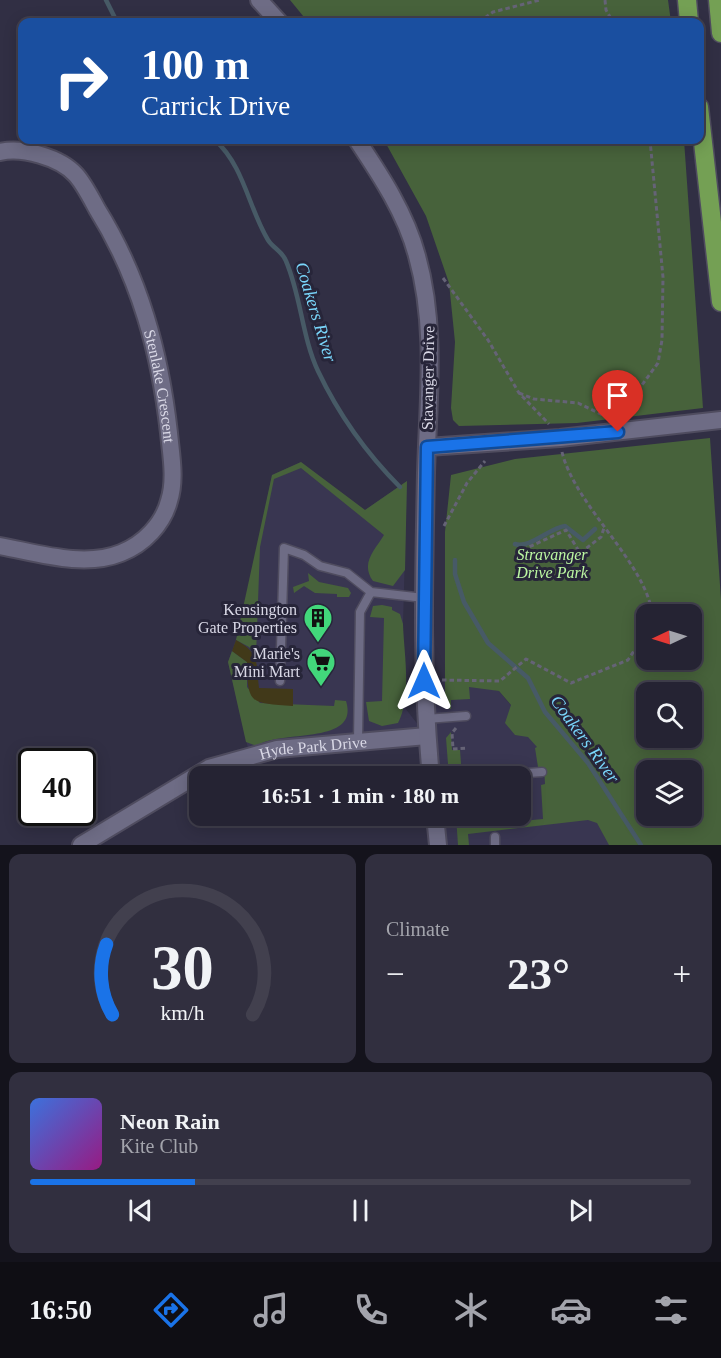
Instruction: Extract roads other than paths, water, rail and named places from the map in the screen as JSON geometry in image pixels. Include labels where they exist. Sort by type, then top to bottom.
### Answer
[{"type":"highway","points":[[687,0],[689,18]]},
{"type":"highway","points":[[718,0],[721,33]]},
{"type":"highway","points":[[703,144],[721,302]]},
{"type":"street","points":[[259,0],[275,18]]},
{"type":"street","name":"Stavanger Drive","points":[[360,144],[383,180],[409,230],[423,278],[430,346],[424,598],[426,728],[430,766]]},
{"type":"street","name":"Stenlake Crescent","points":[[0,152],[10,150],[42,154],[75,174],[104,220],[129,268],[149,322],[164,388],[172,464],[170,501],[155,529],[140,543],[122,553],[101,559],[79,559],[0,546]]},
{"type":"street","points":[[427,447],[560,438],[721,420]]},
{"type":"street","name":"Hyde Park Drive","points":[[81,845],[209,768],[277,749],[358,741],[426,728]]},
{"type":"street","points":[[436,826],[438,845]]},
{"type":"lane","points":[[280,681],[284,548],[304,555],[320,566],[347,573],[371,592],[424,598]]},
{"type":"lane","points":[[358,741],[360,612],[371,592]]},
{"type":"lane","points":[[426,728],[466,716]]},
{"type":"lane","points":[[531,773],[542,772]]},
{"type":"waterway","name":"Coakers River","points":[[106,0],[115,18]]},
{"type":"waterway","name":"Coakers River","points":[[219,144],[240,175],[261,228],[286,261],[313,358],[326,387],[365,447],[400,487]]},
{"type":"waterway","points":[[515,544],[527,544],[565,526],[583,540],[595,529]]},
{"type":"waterway","name":"Coakers River","points":[[455,560],[455,574],[464,602],[488,643],[528,678],[545,712],[588,763],[641,845]]},
{"type":"place","name":"Kensington Gate Properties","points":[[318,644]]},
{"type":"place","name":"Marie's Mini Mart","points":[[321,688]]},
{"type":"park label","name":"Stravanger Drive Park","points":[[552,563]]}]
